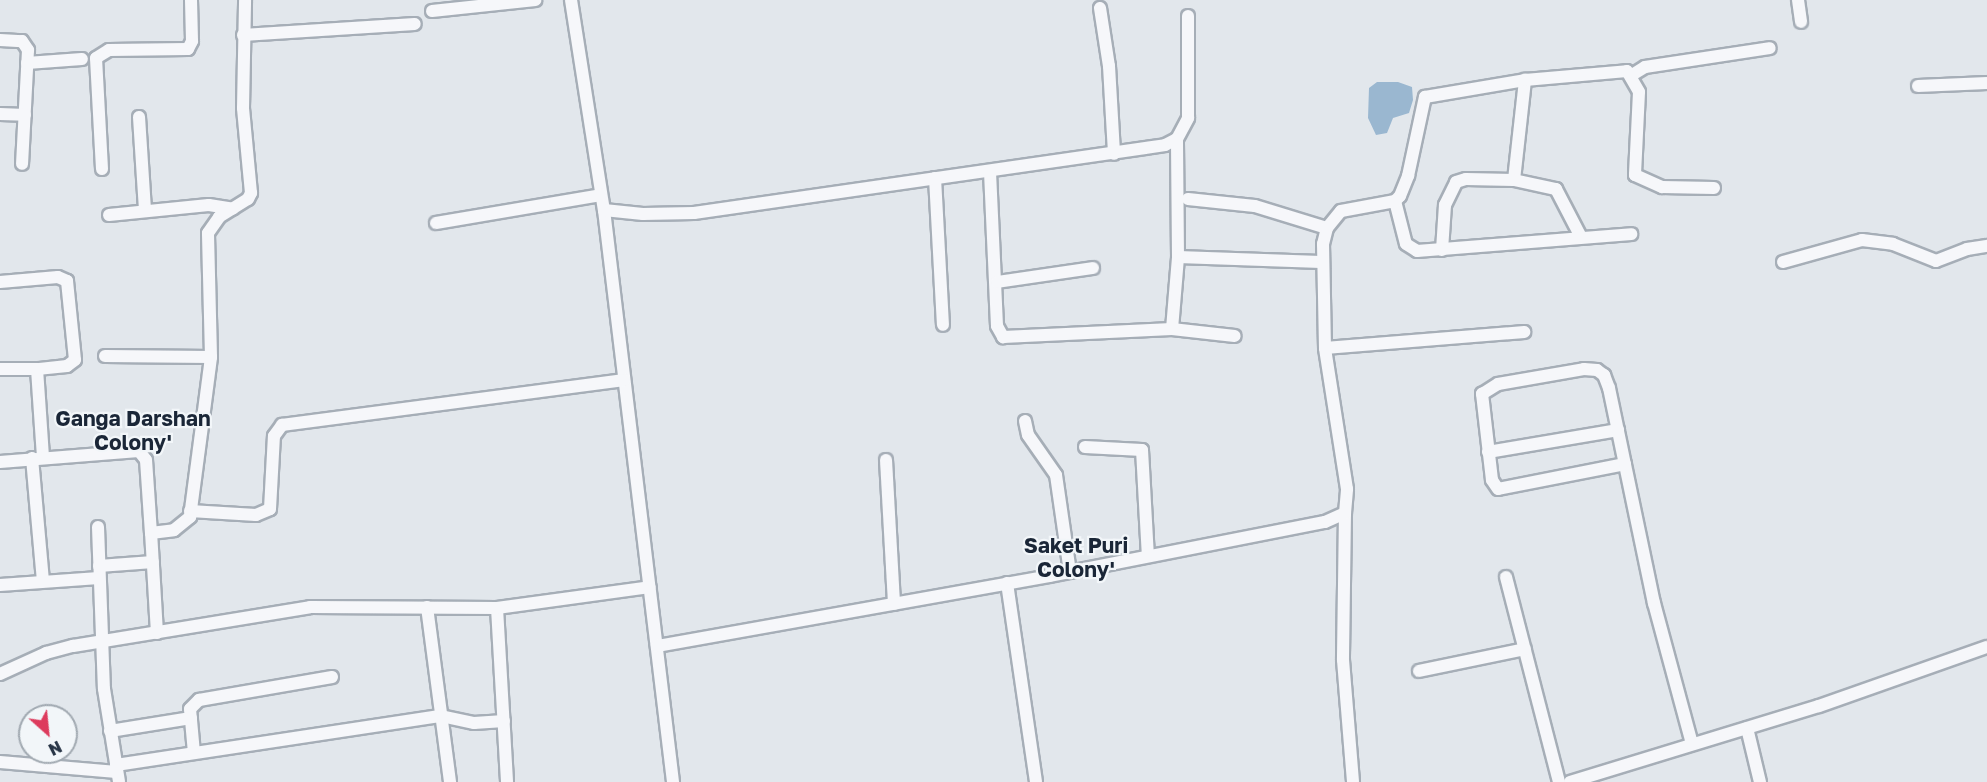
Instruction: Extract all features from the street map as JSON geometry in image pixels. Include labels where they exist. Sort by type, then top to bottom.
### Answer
[{"type":"street","points":[[102,169],[96,58],[109,50],[188,49],[192,41],[191,0]]},
{"type":"street","points":[[151,533],[180,527],[190,518],[211,357],[208,233],[219,216],[248,200],[252,185],[243,108],[245,0]]},
{"type":"street","points":[[432,11],[535,0]]},
{"type":"street","points":[[571,0],[604,210],[673,782]]},
{"type":"street","points":[[1798,0],[1801,22]]},
{"type":"street","points":[[1100,8],[1109,66],[1114,154]]},
{"type":"street","points":[[1172,329],[1178,257],[1177,139],[1189,110],[1188,16]]},
{"type":"street","points":[[243,35],[415,24]]},
{"type":"street","points":[[0,40],[26,43],[22,164]]},
{"type":"street","points":[[1632,75],[1645,67],[1770,48]]},
{"type":"street","points":[[27,63],[82,59]]},
{"type":"street","points":[[1631,234],[1442,250],[1410,250],[1395,201],[1408,176],[1425,97],[1525,80],[1620,70],[1632,75],[1639,92],[1635,175],[1662,187],[1714,188]]},
{"type":"street","points":[[1514,180],[1525,80]]},
{"type":"street","points":[[1918,86],[1987,83]]},
{"type":"street","points":[[0,114],[25,115]]},
{"type":"street","points":[[139,117],[145,211]]},
{"type":"street","points":[[604,210],[644,214],[694,213],[1114,154],[1165,146],[1177,139]]},
{"type":"street","points":[[990,172],[997,282],[997,327],[1003,337],[1172,329],[1235,336]]},
{"type":"street","points":[[935,178],[943,325]]},
{"type":"street","points":[[1442,250],[1441,221],[1456,182],[1466,179],[1514,180],[1557,189],[1581,237]]},
{"type":"street","points":[[436,223],[601,195]]},
{"type":"street","points":[[1188,199],[1255,206],[1327,228]]},
{"type":"street","points":[[1353,782],[1343,660],[1347,489],[1325,348],[1321,262],[1327,228],[1341,211],[1395,201]]},
{"type":"street","points":[[109,215],[209,205],[233,209]]},
{"type":"street","points":[[1783,261],[1862,240],[1893,244],[1936,261],[1967,249],[1987,246]]},
{"type":"street","points":[[1178,257],[1321,262]]},
{"type":"street","points":[[997,282],[1093,268]]},
{"type":"street","points":[[0,282],[58,277],[67,281],[75,360],[67,366],[0,369]]},
{"type":"street","points":[[1325,348],[1524,332]]},
{"type":"street","points":[[105,356],[211,357]]},
{"type":"street","points":[[37,369],[43,581]]},
{"type":"street","points":[[1625,464],[1498,489],[1492,480],[1482,394],[1498,384],[1597,370],[1609,388],[1618,430],[1654,603],[1692,744]]},
{"type":"street","points":[[190,511],[256,515],[270,509],[274,436],[282,425],[624,380]]},
{"type":"street","points":[[1025,421],[1028,435],[1051,463],[1056,475],[1070,572]]},
{"type":"street","points":[[1488,452],[1618,430]]},
{"type":"street","points":[[1085,447],[1142,450],[1148,555]]},
{"type":"street","points":[[0,462],[139,451],[146,460],[157,633]]},
{"type":"street","points":[[886,460],[894,604]]},
{"type":"street","points":[[657,646],[1070,572],[1325,522],[1345,513]]},
{"type":"street","points":[[98,527],[101,642],[110,731],[117,773]]},
{"type":"street","points":[[0,585],[43,581],[153,562]]},
{"type":"street","points":[[1506,577],[1559,782]]},
{"type":"street","points":[[1007,584],[1036,782]]},
{"type":"street","points":[[0,674],[46,653],[310,607],[497,608],[650,587]]},
{"type":"street","points":[[427,607],[450,782]]},
{"type":"street","points":[[497,608],[507,782]]},
{"type":"street","points":[[1570,782],[1924,672],[1987,647]]},
{"type":"street","points":[[1419,670],[1525,649]]},
{"type":"street","points":[[194,753],[190,709],[199,700],[332,677]]},
{"type":"street","points":[[0,762],[117,773],[194,753],[441,716],[474,723],[504,721]]},
{"type":"street","points":[[110,731],[191,718]]},
{"type":"street","points":[[1747,728],[1760,782]]},
{"type":"water","points":[[1377,82],[1398,82],[1412,87],[1413,100],[1409,113],[1393,118],[1387,133],[1376,135],[1368,118],[1369,88]]},
{"type":"district","name":"Ganga Darshan Colony'","points":[[133,430]]},
{"type":"district","name":"Saket Puri Colony'","points":[[1076,557]]}]
